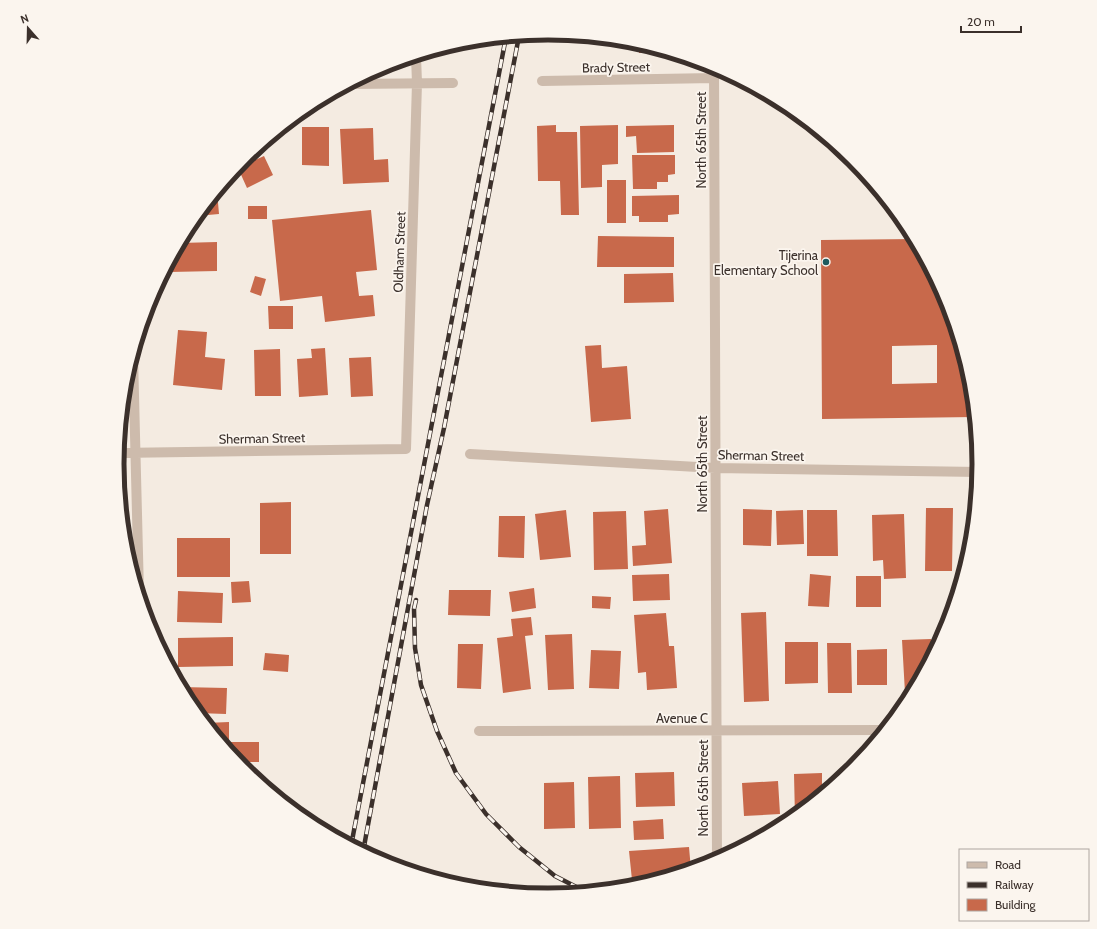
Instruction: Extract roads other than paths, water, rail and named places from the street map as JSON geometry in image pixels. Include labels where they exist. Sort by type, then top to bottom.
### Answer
[{"type":"street","name":"Oldham Street","points":[[406,449],[416,62]]},
{"type":"street","name":"North 65th Street","points":[[714,73],[717,854]]},
{"type":"street","name":"Brady Street","points":[[542,81],[714,78]]},
{"type":"street","points":[[361,84],[453,83]]},
{"type":"street","points":[[133,376],[139,576]]},
{"type":"street","name":"Sherman Street","points":[[124,453],[406,449]]},
{"type":"street","name":"Sherman Street","points":[[470,454],[715,468],[973,472]]},
{"type":"street","name":"Avenue C","points":[[479,731],[879,730]]},
{"type":"railway","points":[[364,846],[427,505],[444,428],[518,41]]},
{"type":"railway","points":[[352,840],[505,43]]},
{"type":"railway","points":[[416,600],[414,609],[415,648],[421,685],[437,731],[456,773],[486,814],[519,847],[555,876],[578,888]]},
{"type":"place","name":"Tijerina Elementary School","points":[[826,262]]}]
